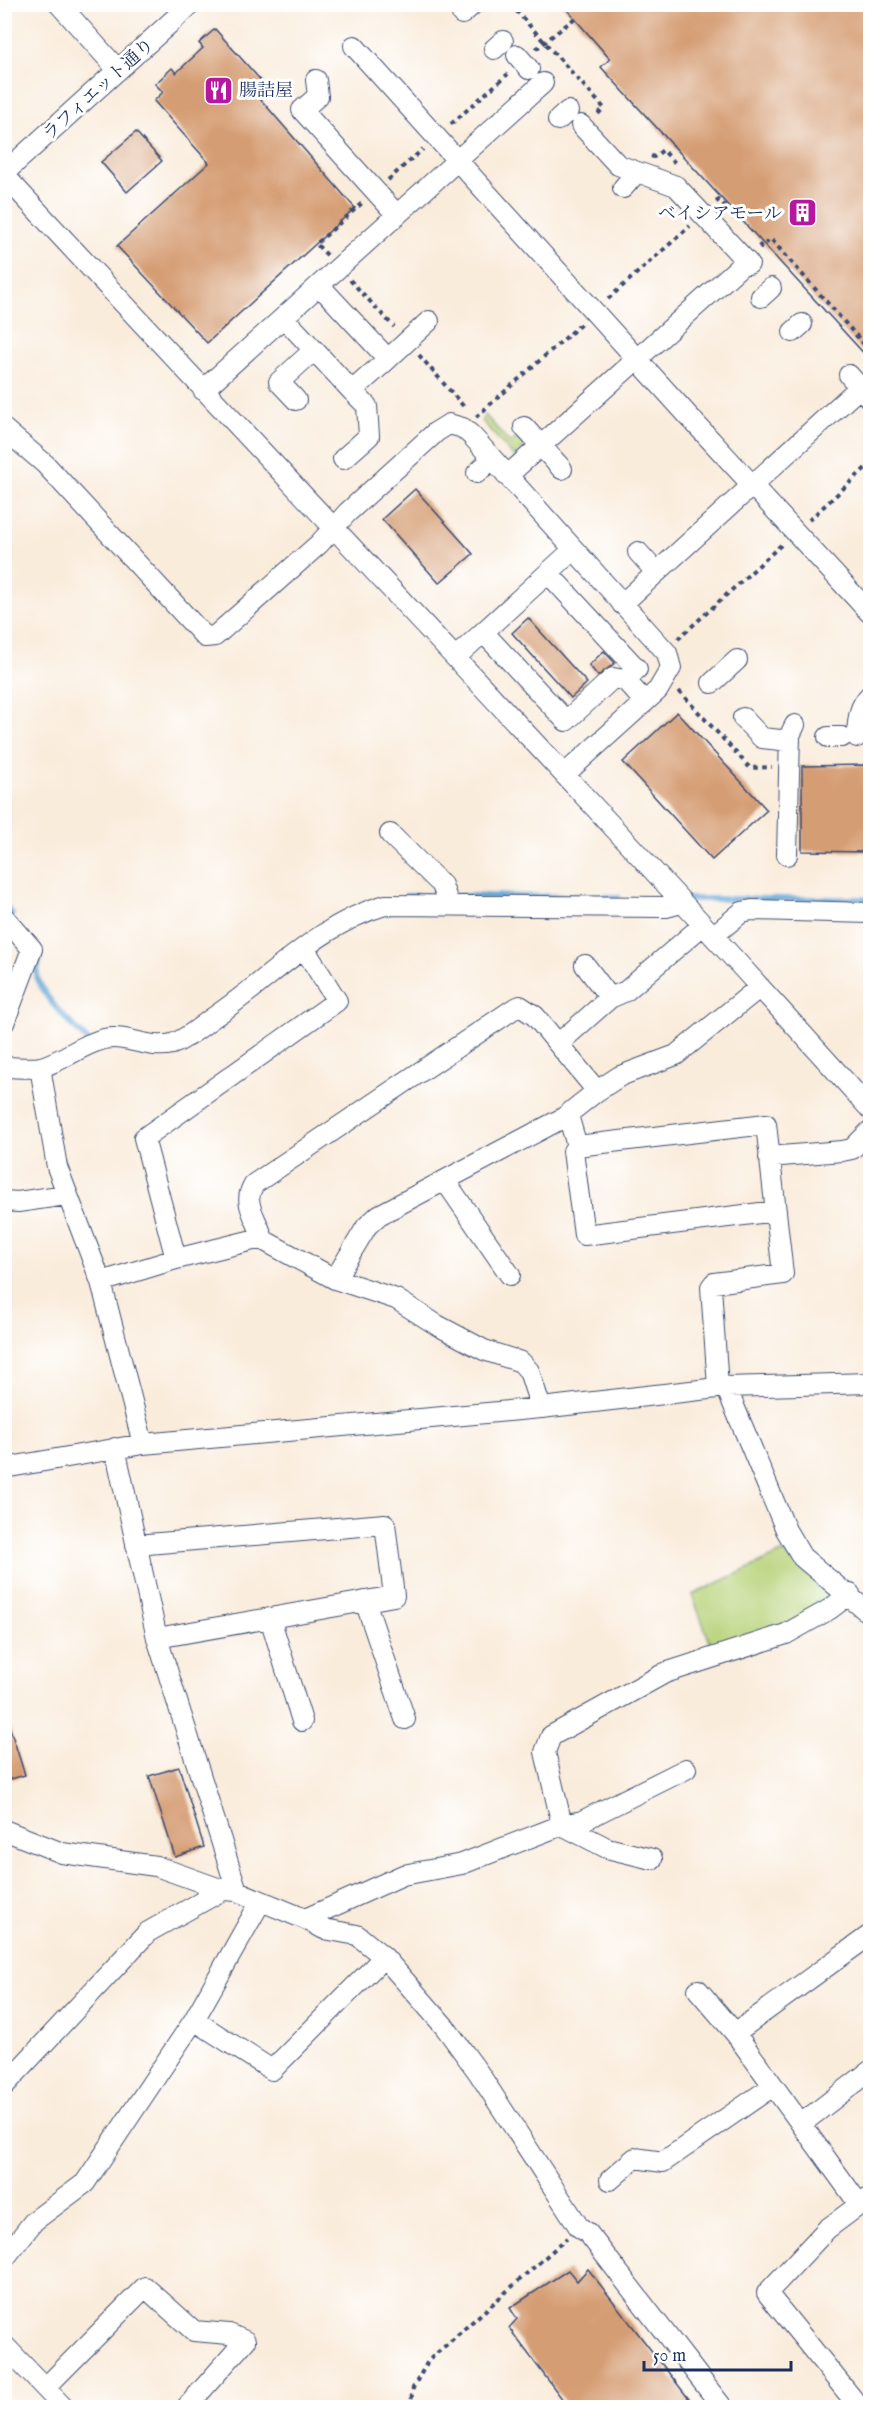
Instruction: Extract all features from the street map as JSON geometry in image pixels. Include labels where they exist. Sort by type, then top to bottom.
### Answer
[{"type":"street","points":[[59,4],[118,70]]},
{"type":"street","name":"ラフィエット通り","points":[[4,174],[191,4]]},
{"type":"street","points":[[354,46],[870,613]]},
{"type":"street","points":[[316,80],[318,96],[302,110],[397,215]]},
{"type":"street","points":[[203,390],[320,286],[365,253],[397,215],[543,83]]},
{"type":"street","points":[[507,476],[748,263],[715,237],[679,201],[676,186],[618,165],[594,150],[581,125]]},
{"type":"street","points":[[623,188],[637,172]]},
{"type":"street","points":[[4,174],[203,390],[565,774],[870,1109]]},
{"type":"street","points":[[320,286],[388,359]]},
{"type":"street","points":[[284,318],[367,406],[369,436],[343,459]]},
{"type":"street","points":[[352,391],[430,323]]},
{"type":"street","points":[[296,400],[279,382],[314,350]]},
{"type":"street","points":[[622,604],[860,387]]},
{"type":"street","points":[[4,429],[45,464],[205,637],[214,636],[319,544],[333,527],[436,432],[449,424],[463,428],[667,653],[671,668],[658,690],[565,774]]},
{"type":"street","points":[[524,426],[562,469]]},
{"type":"street","points":[[477,473],[492,459]]},
{"type":"street","points":[[456,657],[488,622],[542,572],[573,550]]},
{"type":"street","points":[[638,552],[656,572]]},
{"type":"street","points":[[542,572],[637,669],[625,680]]},
{"type":"street","points":[[488,622],[566,721],[613,678],[625,680],[645,702]]},
{"type":"street","points":[[712,683],[737,660]]},
{"type":"street","points":[[842,737],[858,716],[862,703],[870,695]]},
{"type":"street","points":[[743,718],[762,738],[793,728],[789,767],[787,855]]},
{"type":"street","points":[[390,834],[442,885],[449,904]]},
{"type":"street","points":[[4,1067],[40,1067],[104,1039],[120,1038],[158,1045],[180,1041],[342,921],[385,905],[666,907],[681,903]]},
{"type":"street","points":[[559,1043],[610,998],[626,991],[708,930],[742,912],[752,910],[870,913]]},
{"type":"street","points":[[4,917],[32,949],[4,1023]]},
{"type":"street","points":[[176,1259],[144,1138],[337,1001],[304,948]]},
{"type":"street","points":[[585,964],[610,998]]},
{"type":"street","points":[[335,1279],[361,1234],[374,1219],[563,1118],[620,1076],[676,1055],[760,987]]},
{"type":"street","points":[[263,1240],[248,1198],[254,1184],[520,1006],[528,1010],[559,1043],[597,1091]]},
{"type":"street","points":[[40,1067],[57,1167],[101,1282],[143,1443]]},
{"type":"street","points":[[563,1118],[570,1122],[577,1146]]},
{"type":"street","points":[[776,1211],[584,1235],[573,1151],[577,1146],[766,1124],[769,1157],[776,1211],[783,1274],[714,1282],[711,1287],[722,1387],[786,1530],[802,1557],[850,1594],[870,1614]]},
{"type":"street","points":[[769,1157],[852,1149],[870,1131]]},
{"type":"street","points":[[446,1182],[510,1275]]},
{"type":"street","points":[[4,1200],[18,1202],[66,1194]]},
{"type":"street","points":[[101,1282],[176,1259],[253,1240],[263,1240],[335,1279],[396,1299],[437,1325],[484,1350],[520,1362],[529,1371],[541,1408]]},
{"type":"street","points":[[4,1468],[143,1443],[541,1408],[722,1387],[870,1383]]},
{"type":"street","points":[[115,1448],[157,1638],[230,1891]]},
{"type":"street","points":[[136,1545],[385,1524],[394,1596],[157,1638]]},
{"type":"street","points":[[652,1859],[607,1848],[562,1825],[545,1752],[551,1736],[665,1673],[786,1634],[830,1610],[850,1594]]},
{"type":"street","points":[[365,1601],[405,1719]]},
{"type":"street","points":[[270,1618],[302,1721]]},
{"type":"street","points":[[305,1919],[403,1875],[462,1864],[562,1825],[582,1821],[686,1769]]},
{"type":"street","points":[[4,1830],[62,1853],[156,1866],[261,1901],[324,1929],[357,1935],[384,1957],[445,2027],[478,2072],[579,2227],[588,2232],[723,2408]]},
{"type":"street","points":[[4,2086],[148,1932],[230,1891]]},
{"type":"street","points":[[4,2259],[34,2221],[85,2183],[194,2020],[261,1901]]},
{"type":"street","points":[[735,2033],[870,1935]]},
{"type":"street","points":[[194,2020],[272,2070],[384,1957]]},
{"type":"street","points":[[698,1990],[735,2033],[801,2124],[865,2200],[827,2229],[767,2293],[860,2408]]},
{"type":"street","points":[[801,2124],[870,2071]]},
{"type":"street","points":[[610,2180],[635,2158],[663,2162],[773,2086]]},
{"type":"street","points":[[45,2388],[146,2287],[194,2331],[229,2334],[245,2341],[186,2408]]},
{"type":"street","points":[[4,2345],[64,2408]]},
{"type":"path","points":[[510,4],[544,42]]},
{"type":"path","points":[[677,640],[870,464]]},
{"type":"path","points":[[678,690],[750,768],[789,767]]},
{"type":"path","points":[[410,2408],[413,2388],[428,2361],[579,2227]]},
{"type":"green space","points":[[485,415],[510,443],[518,437],[526,446],[514,457],[482,421]]},
{"type":"green space","points":[[784,1552],[819,1583],[831,1602],[818,1612],[713,1650],[692,1595]]},
{"type":"building","name":"ベイシアモール","points":[[562,4],[870,4],[870,360],[601,67],[610,59]]},
{"type":"building","points":[[215,29],[264,84],[255,93],[355,208],[207,343],[117,246],[209,163],[154,101],[163,92],[155,84],[172,68],[176,73],[203,48],[199,43]]},
{"type":"building","points":[[136,132],[162,161],[127,192],[101,162]]},
{"type":"building","points":[[415,489],[473,554],[439,583],[382,519]]},
{"type":"building","points":[[528,618],[587,683],[571,698],[512,633]]},
{"type":"building","points":[[604,651],[615,663],[598,676],[589,665]]},
{"type":"building","points":[[677,712],[767,810],[712,860],[623,762]]},
{"type":"building","points":[[868,765],[868,852],[802,851],[802,766]]},
{"type":"building","points":[[4,1722],[8,1722],[25,1775],[4,1781]]},
{"type":"building","points":[[179,1767],[204,1847],[175,1857],[149,1776]]},
{"type":"building","points":[[588,2269],[696,2408],[569,2408],[509,2328],[517,2319],[510,2308],[568,2270],[577,2281]]},
{"type":"waterway","points":[[406,896],[618,897]]},
{"type":"waterway","points":[[685,899],[870,899]]},
{"type":"waterway","points":[[4,905],[12,914]]},
{"type":"waterway","points":[[38,948],[40,956],[37,976],[42,989],[60,1013],[89,1042]]},
{"type":"place","name":"腸詰屋","points":[[218,90]]},
{"type":"place","name":"ベイシアモール","points":[[803,213]]}]
